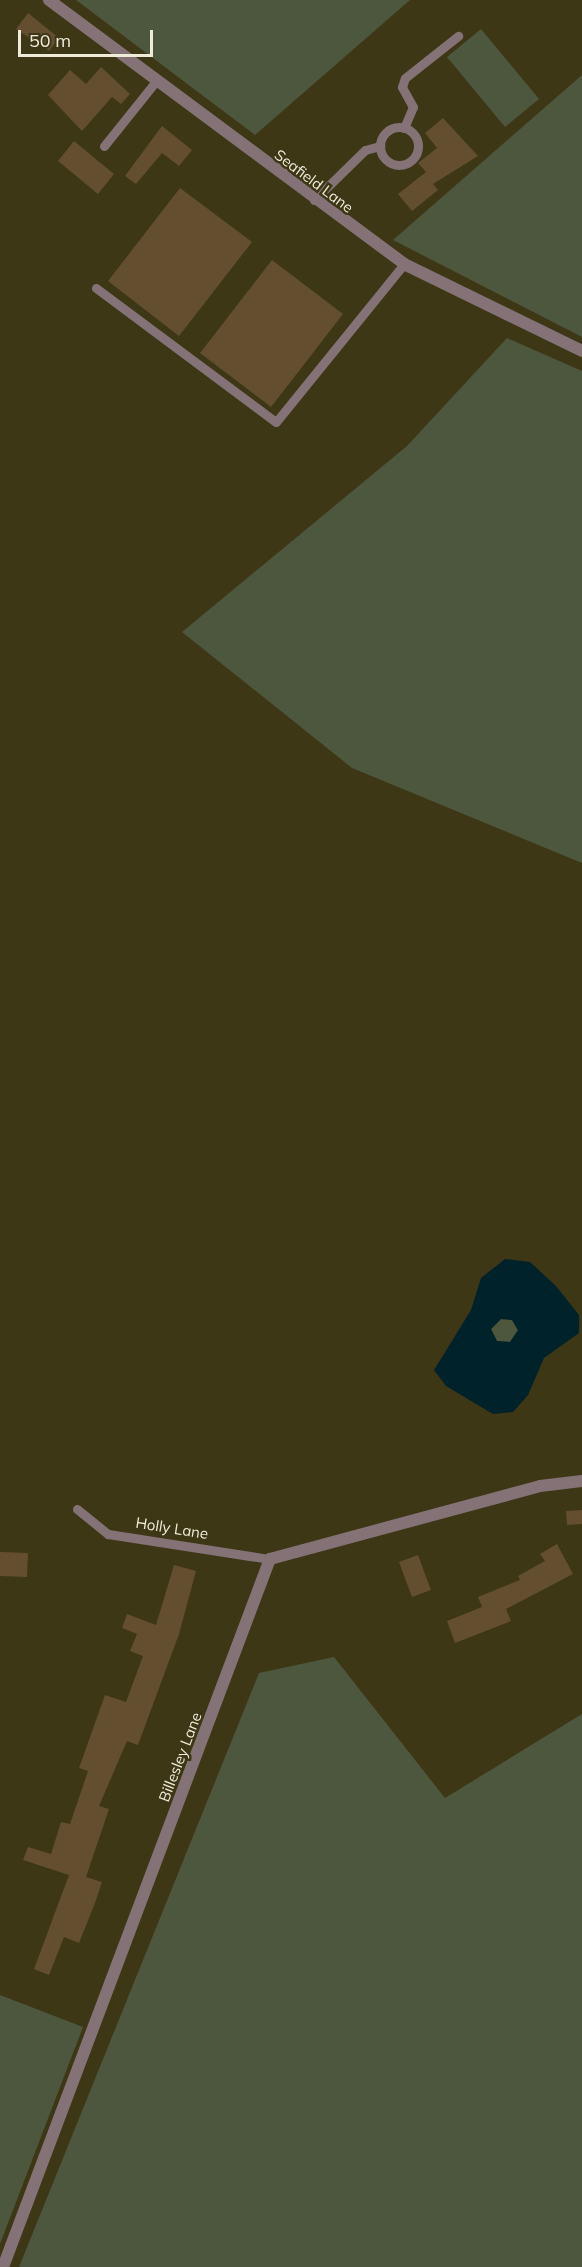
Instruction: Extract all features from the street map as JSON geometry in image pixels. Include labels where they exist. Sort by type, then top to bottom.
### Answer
[{"type":"street","name":"Seafield Lane","points":[[49,0],[314,200],[404,264],[582,351]]},
{"type":"street","points":[[270,1559],[540,1486],[582,1481]]},
{"type":"street","name":"Billesley Lane","points":[[3,2267],[270,1559]]},
{"type":"lane","points":[[404,128],[413,107],[402,87],[405,78],[458,36]]},
{"type":"lane","points":[[104,146],[156,81]]},
{"type":"lane","points":[[380,146],[388,162],[411,161],[417,144],[404,128]]},
{"type":"lane","points":[[314,200],[365,150],[380,146],[389,130],[404,128]]},
{"type":"lane","points":[[96,288],[276,422],[404,264]]},
{"type":"lane","name":"Holly Lane","points":[[77,1509],[108,1534],[270,1559]]},
{"type":"green space","points":[[76,0],[410,0],[255,135]]},
{"type":"green space","points":[[481,29],[539,99],[505,127],[447,57]]},
{"type":"green space","points":[[582,75],[582,337],[393,240]]},
{"type":"green space","points":[[507,338],[582,371],[582,863],[352,768],[182,632],[407,446]]},
{"type":"green space","points":[[501,1319],[512,1320],[518,1331],[510,1342],[497,1341],[491,1329]]},
{"type":"green space","points":[[334,1657],[445,1798],[582,1714],[582,2267],[19,2267],[259,1673]]},
{"type":"green space","points":[[0,1995],[83,2027],[0,2244]]},
{"type":"water","points":[[505,1259],[530,1262],[556,1286],[579,1315],[579,1333],[544,1358],[528,1395],[513,1412],[493,1414],[446,1386],[434,1370],[471,1310],[481,1278]],"holes":[[[501,1319],[512,1320],[518,1330],[510,1342],[497,1341],[491,1329]]]},
{"type":"building","points":[[28,13],[59,38],[49,51],[16,29]]},
{"type":"building","points":[[101,67],[130,94],[121,104],[112,97],[82,131],[48,95],[70,70],[86,84]]},
{"type":"building","points":[[443,118],[478,156],[433,184],[438,190],[412,211],[398,194],[426,172],[418,163],[437,148],[425,133]]},
{"type":"building","points":[[162,126],[192,150],[179,166],[162,153],[136,184],[125,176]]},
{"type":"building","points":[[74,141],[114,174],[98,194],[58,161]]},
{"type":"building","points":[[180,188],[252,242],[179,336],[108,281]]},
{"type":"building","points":[[272,260],[343,314],[271,407],[200,353]]},
{"type":"building","points":[[582,1510],[582,1524],[567,1525],[566,1511]]},
{"type":"building","points":[[557,1544],[573,1574],[506,1609],[511,1621],[455,1643],[447,1621],[482,1607],[478,1597],[520,1580],[518,1576],[545,1561],[540,1554]]},
{"type":"building","points":[[0,1552],[28,1553],[27,1577],[0,1576]]},
{"type":"building","points":[[418,1555],[431,1590],[412,1597],[399,1562]]},
{"type":"building","points":[[174,1565],[196,1571],[179,1634],[138,1745],[127,1741],[99,1806],[109,1809],[86,1877],[102,1882],[95,1903],[79,1943],[64,1937],[49,1975],[34,1969],[69,1875],[23,1860],[28,1847],[51,1854],[61,1822],[70,1824],[88,1771],[79,1768],[105,1695],[126,1702],[143,1656],[130,1651],[137,1634],[122,1628],[127,1614],[156,1625]]}]
